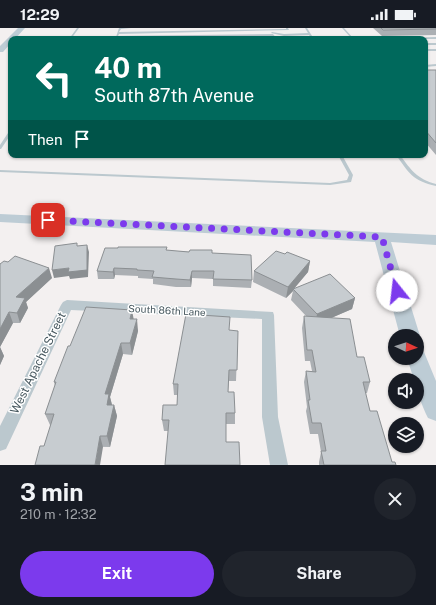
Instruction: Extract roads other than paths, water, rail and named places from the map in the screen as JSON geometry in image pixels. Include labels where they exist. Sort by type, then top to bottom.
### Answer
[{"type":"street","points":[[14,36],[22,28]]},
{"type":"street","points":[[0,50],[8,42]]},
{"type":"street","points":[[0,218],[436,240]]},
{"type":"street","points":[[382,237],[408,329]]},
{"type":"street","name":"South 86th Lane","points":[[67,305],[268,315],[270,417],[279,465]]},
{"type":"street","name":"West Apache Street","points":[[0,443],[67,305]]},
{"type":"street","points":[[420,365],[436,411]]},
{"type":"lane","points":[[117,36],[120,28],[130,28]]},
{"type":"lane","points":[[118,33],[207,30],[288,30],[287,28]]},
{"type":"lane","points":[[306,28],[310,34]]},
{"type":"lane","points":[[343,28],[350,36]]},
{"type":"lane","points":[[270,29],[273,35]]},
{"type":"lane","points":[[207,30],[208,36],[310,34]]},
{"type":"lane","points":[[0,148],[8,136]]},
{"type":"lane","points":[[0,171],[330,184],[349,182],[351,175],[342,158]]},
{"type":"lane","points":[[400,158],[413,176],[423,182],[436,185]]}]
